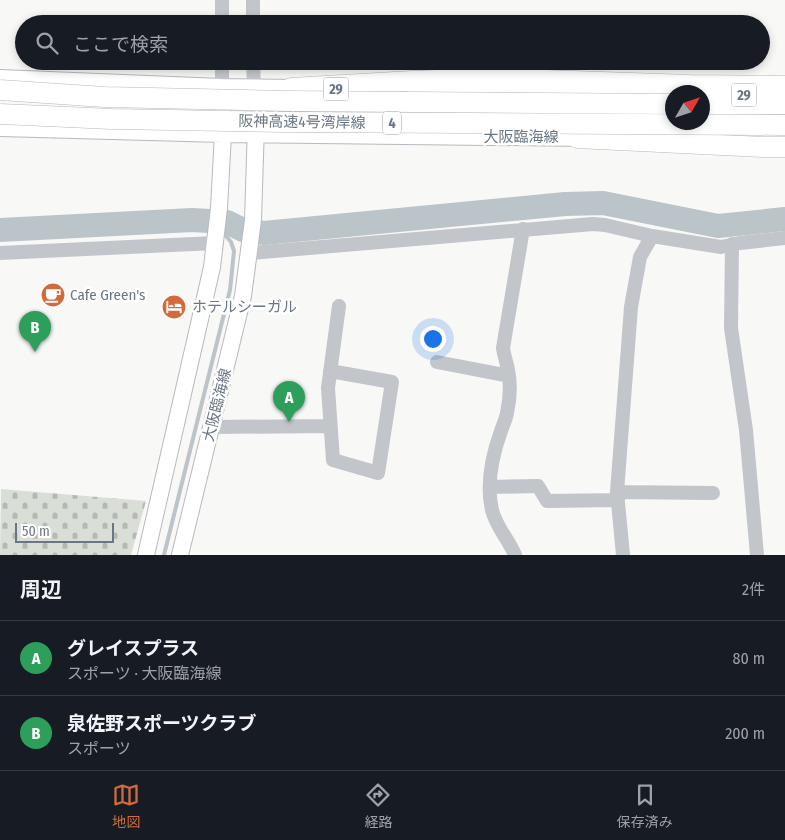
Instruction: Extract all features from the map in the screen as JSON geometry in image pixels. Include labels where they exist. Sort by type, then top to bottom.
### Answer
[{"type":"highway","points":[[291,88],[485,78],[690,85],[785,86]]},
{"type":"highway","name":"阪神高速4号湾岸線","points":[[0,90],[105,97],[290,101],[665,104]]},
{"type":"highway","points":[[710,104],[785,104]]},
{"type":"highway","name":"阪神高速4号湾岸線","points":[[0,114],[111,119],[262,122],[785,125]]},
{"type":"highway","points":[[578,138],[785,147]]},
{"type":"main road","name":"29","points":[[0,78],[254,88],[665,94]]},
{"type":"main road","points":[[146,555],[212,267],[219,208],[223,134],[222,87]]},
{"type":"main road","name":"大阪臨海線","points":[[180,555],[243,296],[253,220],[256,134],[254,88]]},
{"type":"main road","name":"29","points":[[710,94],[785,95]]},
{"type":"main road","name":"大阪臨海線","points":[[0,128],[223,134],[785,138]]},
{"type":"street","points":[[222,0],[222,15]]},
{"type":"street","points":[[253,0],[253,15]]},
{"type":"street","points":[[222,70],[222,87]]},
{"type":"street","points":[[253,70],[254,88]]},
{"type":"street","points":[[250,248],[593,224],[721,247],[785,238]]},
{"type":"street","points":[[515,555],[493,512],[490,487],[491,469],[507,415],[510,390],[503,348],[523,229]]},
{"type":"street","points":[[622,555],[617,496],[631,307],[640,257],[652,236]]},
{"type":"street","points":[[0,253],[216,240]]},
{"type":"street","points":[[732,244],[731,328],[746,430],[757,555]]},
{"type":"street","points":[[330,371],[392,382],[378,473],[332,460],[328,388],[330,371],[339,306]]},
{"type":"street","points":[[437,362],[509,376]]},
{"type":"street","points":[[211,427],[330,426]]},
{"type":"street","points":[[490,487],[538,486],[547,501],[617,496],[713,493]]},
{"type":"green space","points":[[1,489],[146,501],[131,555],[0,555]]},
{"type":"waterway","points":[[0,230],[192,220],[227,222],[243,230],[264,233],[565,204],[603,203],[718,226],[785,219]]},
{"type":"waterway","points":[[192,220],[212,227]]},
{"type":"waterway","points":[[164,555],[230,290],[234,251],[231,242],[221,230]]},
{"type":"place","name":"Cafe Green's","points":[[53,295]]},
{"type":"place","name":"ホテルシーガル","points":[[174,307]]},
{"type":"place","name":"泉佐野スポーツクラブ","points":[[35,352]]},
{"type":"place","name":"グレイスプラス","points":[[289,422]]}]
